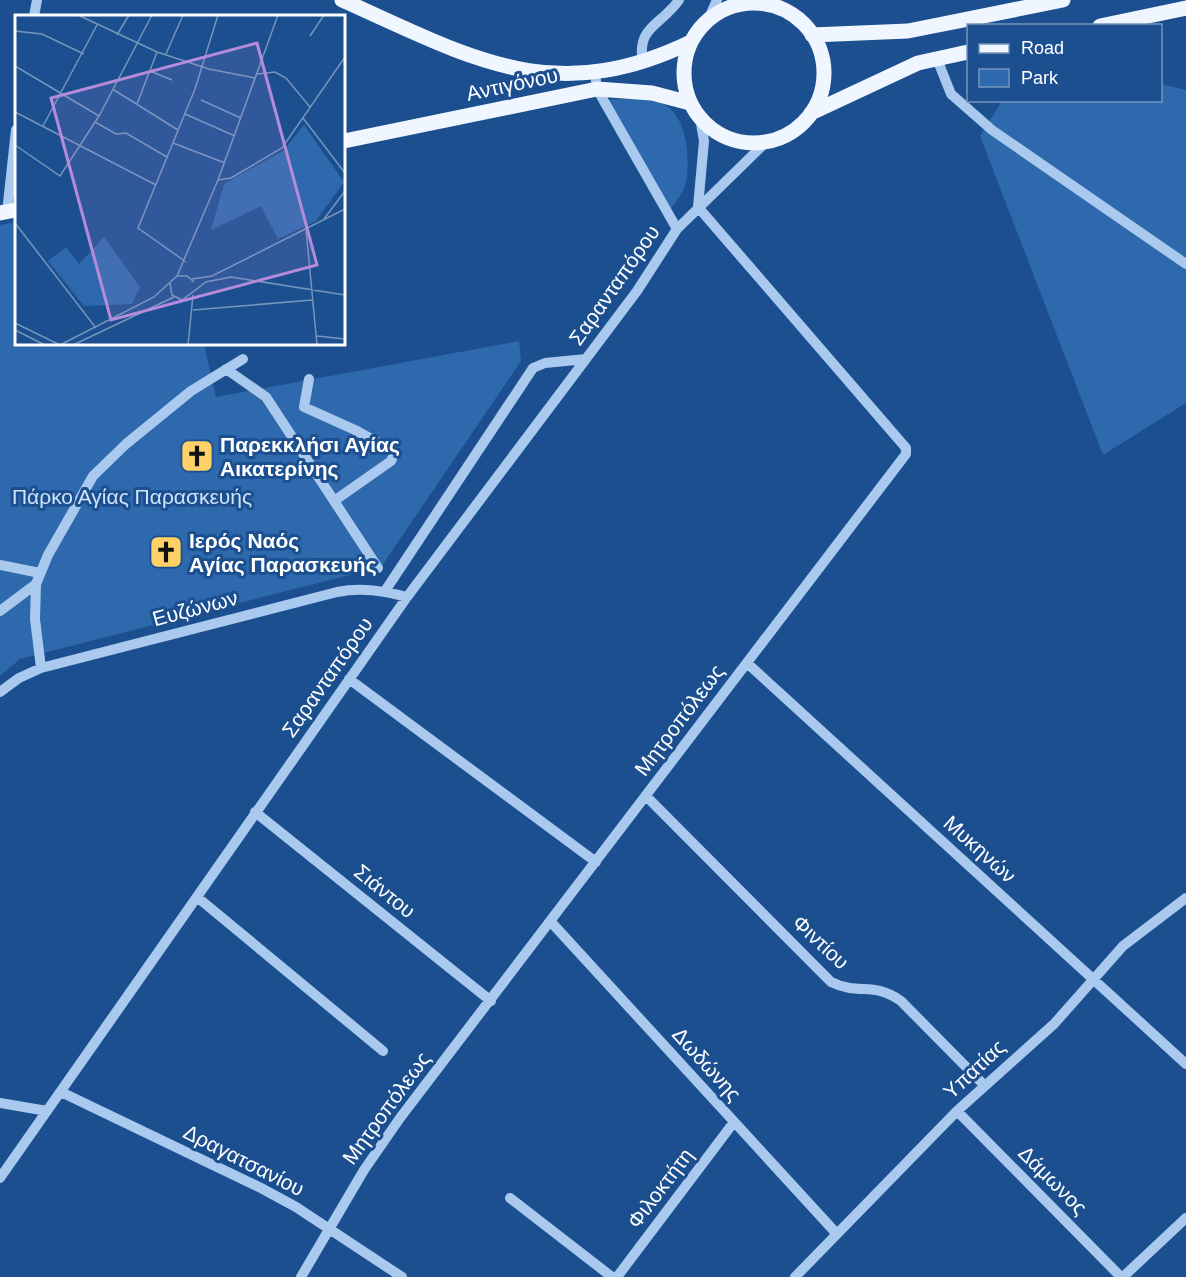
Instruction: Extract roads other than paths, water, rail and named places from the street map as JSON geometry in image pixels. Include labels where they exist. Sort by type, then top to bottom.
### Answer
[{"type":"main road","points":[[342,0],[475,59],[559,75],[595,73],[643,63],[691,42]]},
{"type":"main road","points":[[812,35],[908,31],[1063,0]]},
{"type":"main road","points":[[738,5],[772,6],[788,12],[812,35],[819,48],[824,74],[822,88],[811,113],[799,126],[784,136],[766,142],[748,143],[730,139],[714,131],[700,118],[690,103],[684,72],[691,42],[708,20],[722,11],[738,5]]},
{"type":"main road","points":[[1110,24],[1186,8]]},
{"type":"main road","points":[[811,113],[918,63],[967,52]]},
{"type":"main road","name":"Αντιγόνου","points":[[345,141],[597,89],[652,93],[690,103]]},
{"type":"street","points":[[34,15],[37,0]]},
{"type":"street","points":[[643,63],[640,47],[643,37],[679,0]]},
{"type":"street","points":[[708,20],[717,0]]},
{"type":"street","points":[[937,59],[951,94],[992,130],[1186,264]]},
{"type":"street","points":[[595,73],[597,89],[677,230]]},
{"type":"street","points":[[698,207],[704,141],[700,118]]},
{"type":"street","points":[[8,211],[15,140]]},
{"type":"street","name":"Σαρανταπόρου","points":[[0,1178],[407,597],[637,291],[677,230],[766,142]]},
{"type":"street","name":"Μητροπόλεως","points":[[301,1277],[387,1136],[904,459],[906,448],[698,207]]},
{"type":"street","points":[[386,591],[533,368],[545,363],[586,358]]},
{"type":"street","points":[[41,668],[35,620],[36,584],[67,518],[93,476],[156,418],[191,391],[243,359]]},
{"type":"street","points":[[226,369],[266,397],[378,568]]},
{"type":"street","points":[[309,379],[304,407],[356,430],[395,452],[391,461],[334,501]]},
{"type":"street","points":[[0,565],[40,573]]},
{"type":"street","points":[[0,611],[36,584]]},
{"type":"street","name":"Ευζώνων","points":[[0,692],[19,678],[41,668],[337,592],[353,589],[386,591],[407,597]]},
{"type":"street","name":"Μυκηνών","points":[[747,663],[1186,1064]]},
{"type":"street","points":[[349,680],[596,862]]},
{"type":"street","name":"Φιντίου","points":[[646,796],[831,982],[850,989],[878,989],[901,1001],[984,1085]]},
{"type":"street","name":"Σιάντου","points":[[255,812],[491,1001]]},
{"type":"street","points":[[197,897],[383,1052]]},
{"type":"street","name":"Υπατίας","points":[[795,1277],[957,1111],[1054,1024],[1124,946],[1186,898]]},
{"type":"street","name":"Δωδώνης","points":[[551,922],[836,1233]]},
{"type":"street","name":"Δραγατσανίου","points":[[61,1092],[233,1174],[330,1230],[402,1277]]},
{"type":"street","points":[[0,1103],[47,1111]]},
{"type":"street","name":"Δάμωνος","points":[[957,1111],[1122,1277]]},
{"type":"street","name":"Φιλοκτήτη","points":[[617,1277],[734,1122]]},
{"type":"street","points":[[510,1198],[612,1277]]},
{"type":"street","points":[[1122,1277],[1186,1218]]},
{"type":"place","name":"Παρεκκλήσι Αγίας Αικατερίνης","points":[[197,456]]},
{"type":"place","name":"Ιερός Ναός Αγίας Παρασκευής","points":[[166,552]]},
{"type":"park label","name":"Πάρκο Αγίας Παρασκευής","points":[[132,496]]}]
